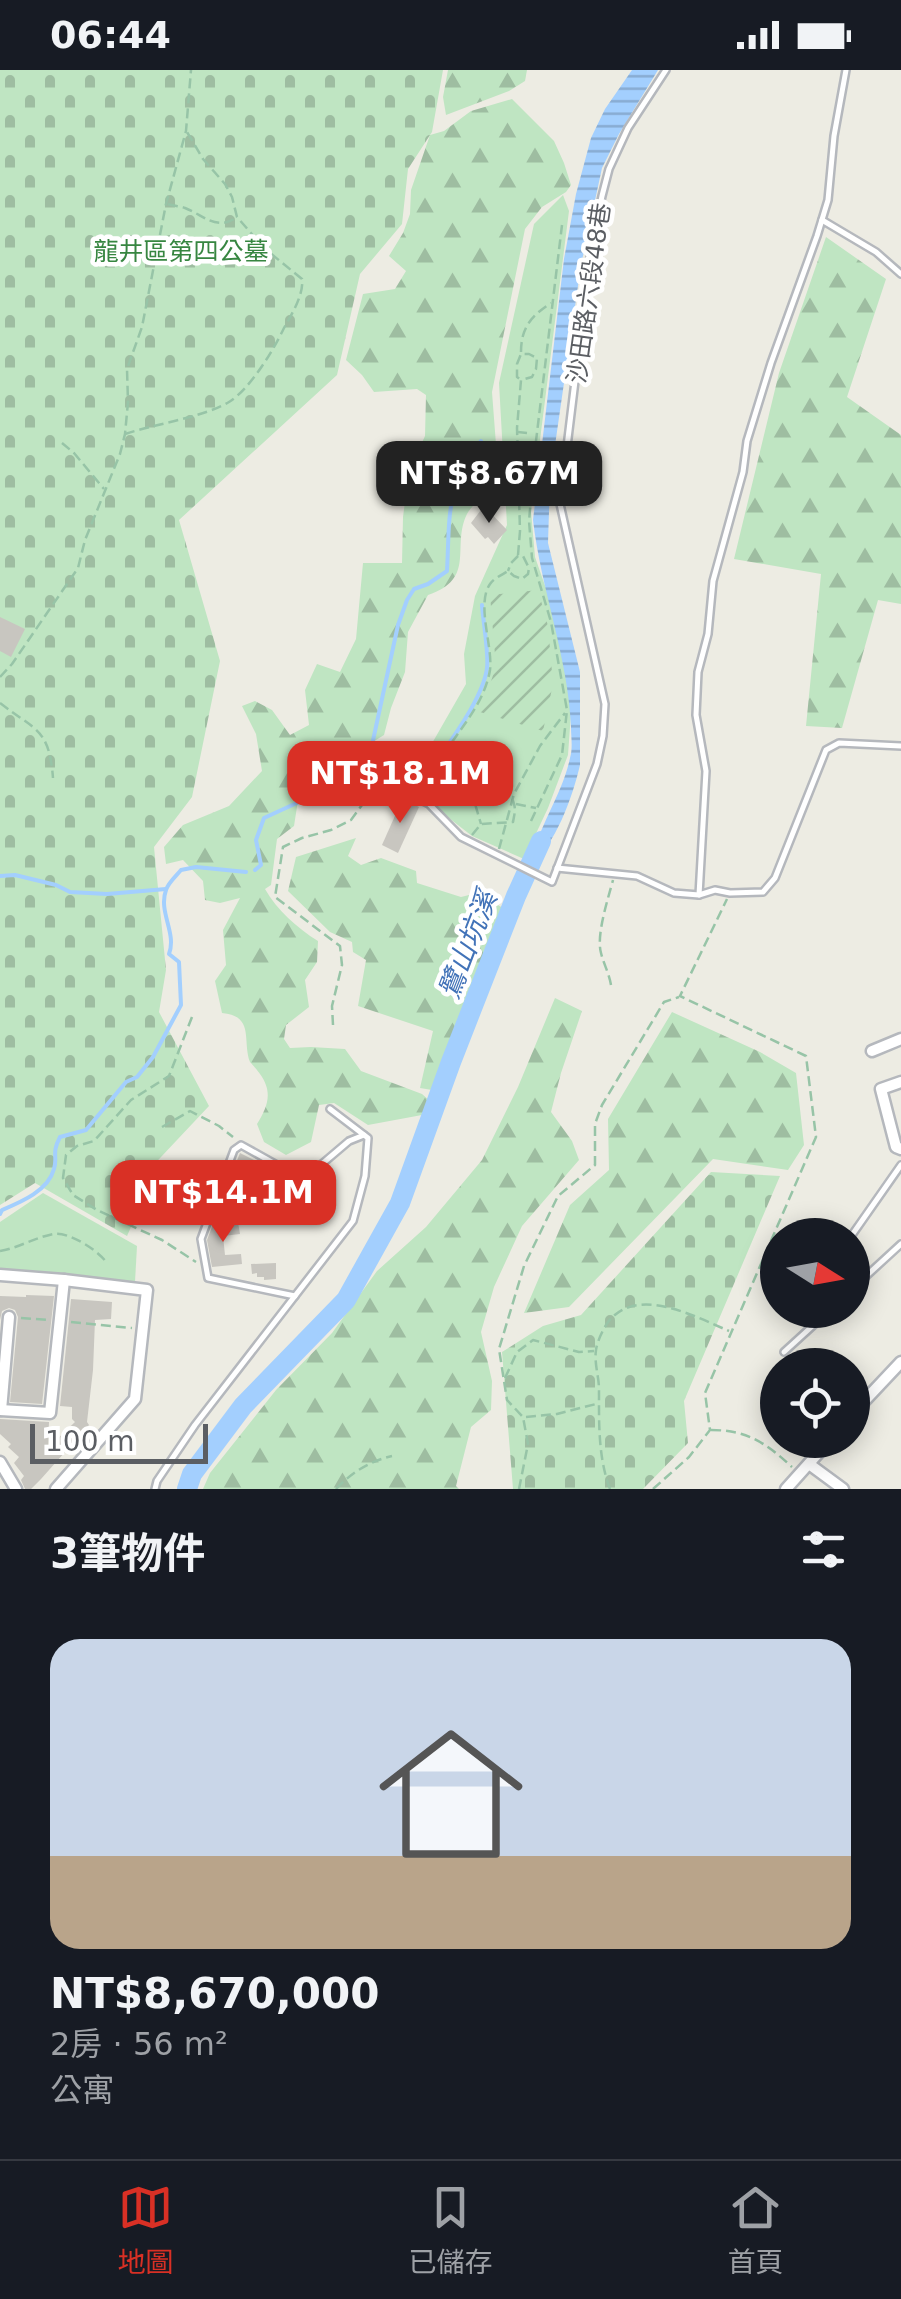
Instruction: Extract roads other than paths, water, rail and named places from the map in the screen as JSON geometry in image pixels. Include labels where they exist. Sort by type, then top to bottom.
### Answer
[{"type":"street","points":[[872,1051],[901,1039]]},
{"type":"street","points":[[901,1082],[882,1089],[896,1147],[901,1149]]},
{"type":"street","points":[[0,1275],[147,1290],[135,1399],[56,1489]]},
{"type":"street","points":[[9,1318],[0,1410],[50,1413],[64,1280]]},
{"type":"street","points":[[870,1395],[901,1362]]},
{"type":"street","points":[[786,1489],[814,1458]]},
{"type":"street","points":[[0,1462],[16,1489]]},
{"type":"street","points":[[809,1464],[843,1489]]},
{"type":"lane","name":"沙田路六段48巷","points":[[405,792],[430,804],[461,837],[552,882],[597,764],[605,704],[560,504],[591,250],[609,169],[628,128],[666,70]]},
{"type":"lane","points":[[699,895],[706,771],[696,715],[698,672],[708,634],[713,582],[752,424],[828,200],[846,70]]},
{"type":"lane","points":[[822,220],[876,252],[901,274]]},
{"type":"lane","points":[[558,868],[636,876],[674,892],[699,895],[715,890],[763,892],[775,878],[826,750],[839,743],[901,746]]},
{"type":"lane","points":[[154,1489],[196,1425],[353,1221],[365,1176],[368,1138],[330,1109]]},
{"type":"lane","points":[[295,1296],[208,1278],[201,1239],[234,1150],[241,1146],[276,1165],[296,1170],[316,1169],[349,1141],[366,1135]]},
{"type":"lane","points":[[864,1218],[901,1165]]},
{"type":"lane","points":[[870,1272],[901,1244]]},
{"type":"lane","points":[[788,1348],[810,1328]]},
{"type":"water","points":[[632,70],[658,70],[602,168],[581,265],[550,480],[548,543],[580,672],[580,765],[562,820],[530,866],[562,785],[571,750],[565,675],[533,520],[564,259],[591,138]]},
{"type":"waterway","points":[[255,870],[261,865],[256,840],[264,818],[349,779],[372,745],[398,625],[414,589],[447,571],[455,488],[481,441]]},
{"type":"waterway","points":[[404,777],[425,779],[478,695],[487,662],[482,605]]},
{"type":"waterway","name":"鷺山坑溪","points":[[187,1489],[192,1474],[243,1406],[346,1300],[400,1203],[451,1062],[541,841]]},
{"type":"waterway","points":[[0,1214],[46,1184],[54,1169],[60,1137],[86,1130],[126,1082],[137,1077],[153,1057],[181,1005],[179,962],[169,954],[171,938],[164,906],[170,882],[181,870],[196,867],[246,872]]},
{"type":"waterway","points":[[0,876],[15,875],[70,892],[107,894],[166,889]]},
{"type":"park label","name":"龍井區第四公墓","points":[[181,251]]}]
